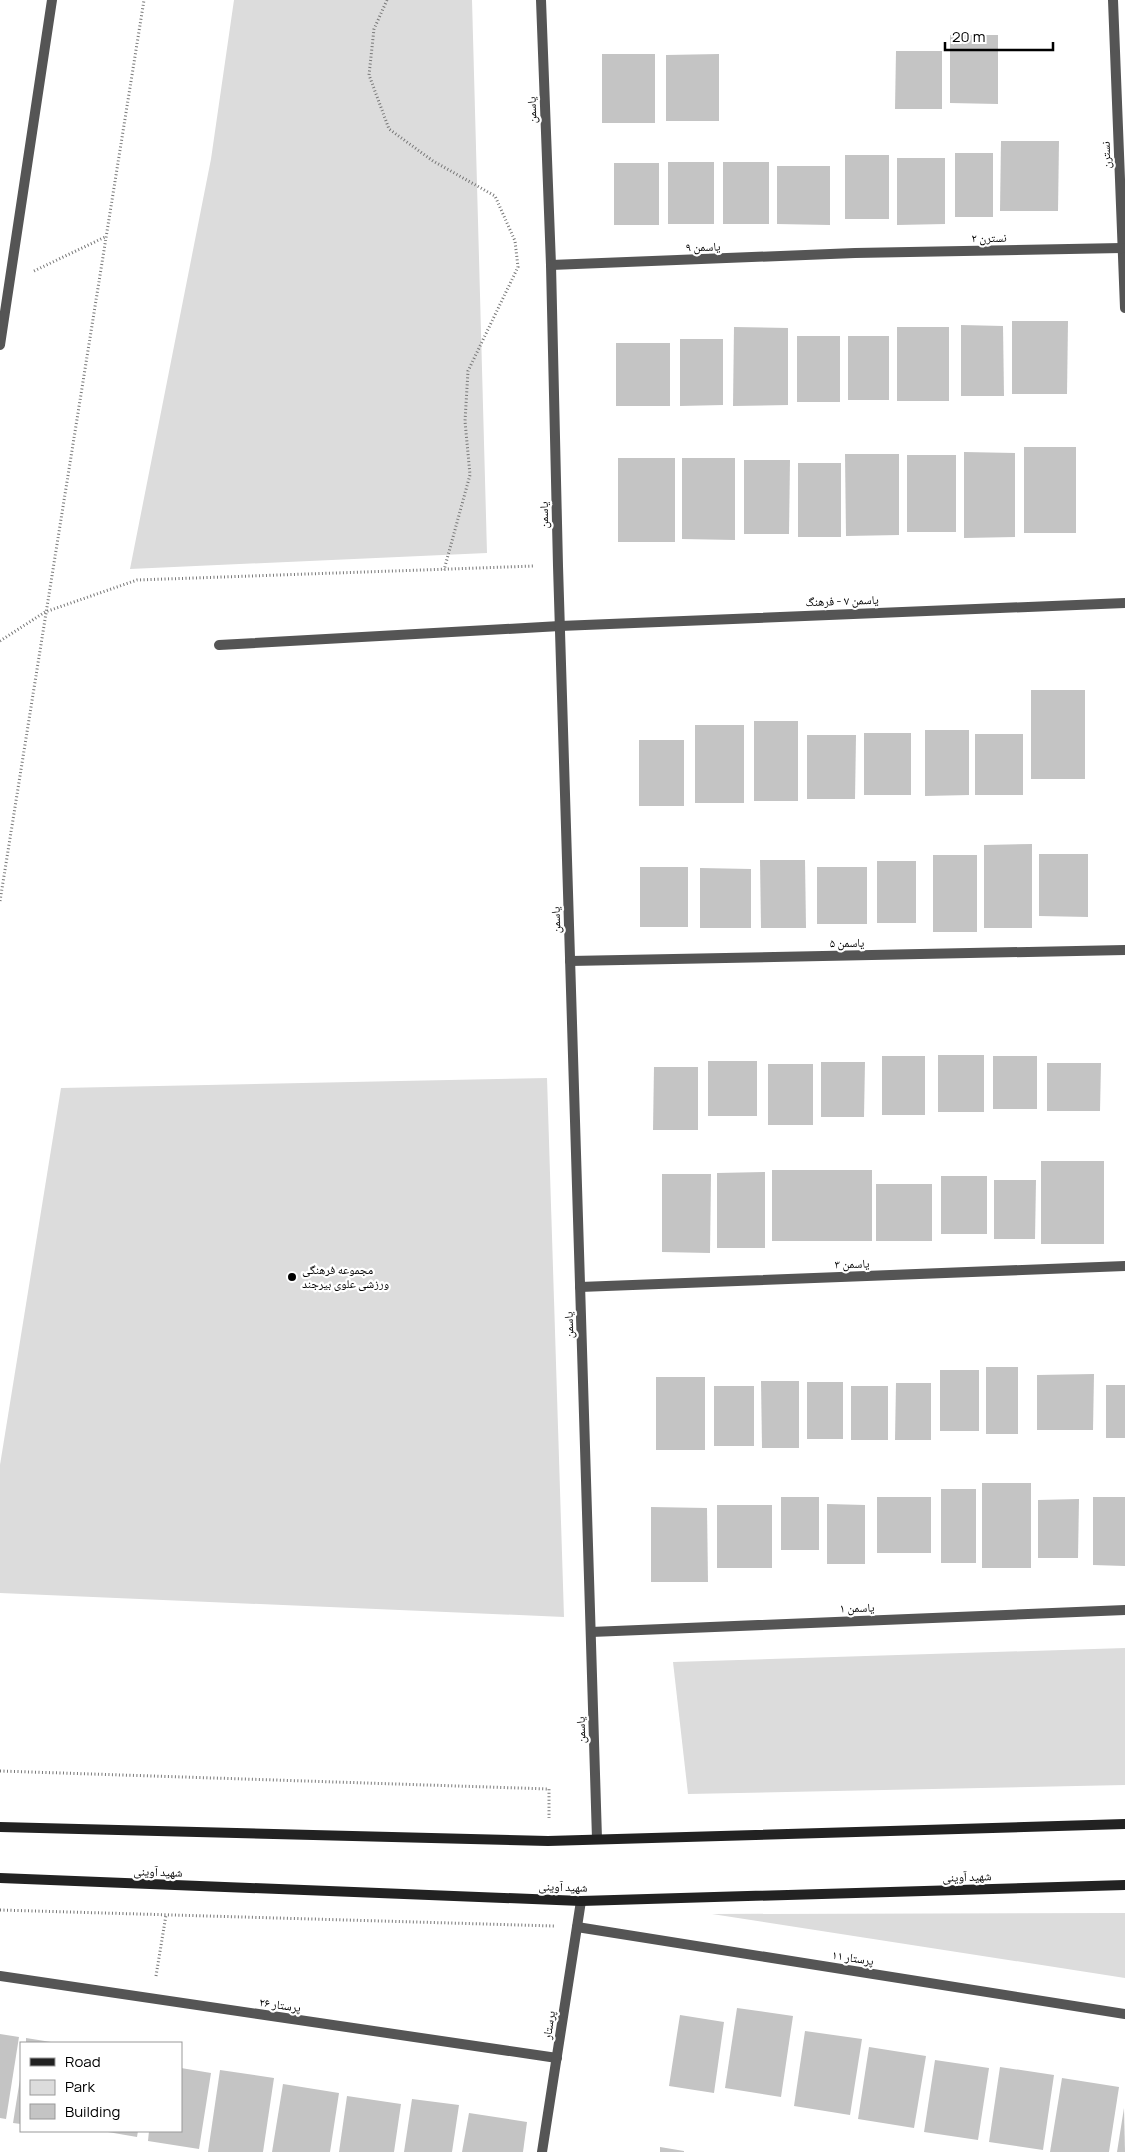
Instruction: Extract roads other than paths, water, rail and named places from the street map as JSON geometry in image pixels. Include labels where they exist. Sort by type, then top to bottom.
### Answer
[{"type":"main road","points":[[0,1827],[548,1841],[1125,1824]]},
{"type":"main road","name":"شهید آوینی","points":[[0,1878],[581,1901],[1125,1885]]},
{"type":"street","points":[[0,345],[52,0]]},
{"type":"street","name":"یاسمن","points":[[541,0],[551,265],[558,566],[597,1839]]},
{"type":"street","name":"نسترن","points":[[1113,0],[1125,308]]},
{"type":"street","name":"نسترن ۲","points":[[856,253],[1122,248]]},
{"type":"street","name":"یاسمن ۹","points":[[551,265],[856,253]]},
{"type":"street","name":"یاسمن ۷ - فرهنگ","points":[[219,644],[560,626],[1125,603]]},
{"type":"street","name":"یاسمن ۵","points":[[570,962],[1125,950]]},
{"type":"street","name":"یاسمن ۳","points":[[580,1287],[1125,1266]]},
{"type":"street","name":"یاسمن ۱","points":[[591,1632],[1125,1610]]},
{"type":"street","name":"پرستار","points":[[542,2152],[581,1901]]},
{"type":"street","name":"پرستار ۱۱","points":[[577,1927],[1125,2014]]},
{"type":"street","name":"پرستار ۲۶","points":[[0,1976],[557,2058]]},
{"type":"place","name":"مجموعه فرهنگی ورزشی علوی بیرجند","points":[[292,1277]]}]
